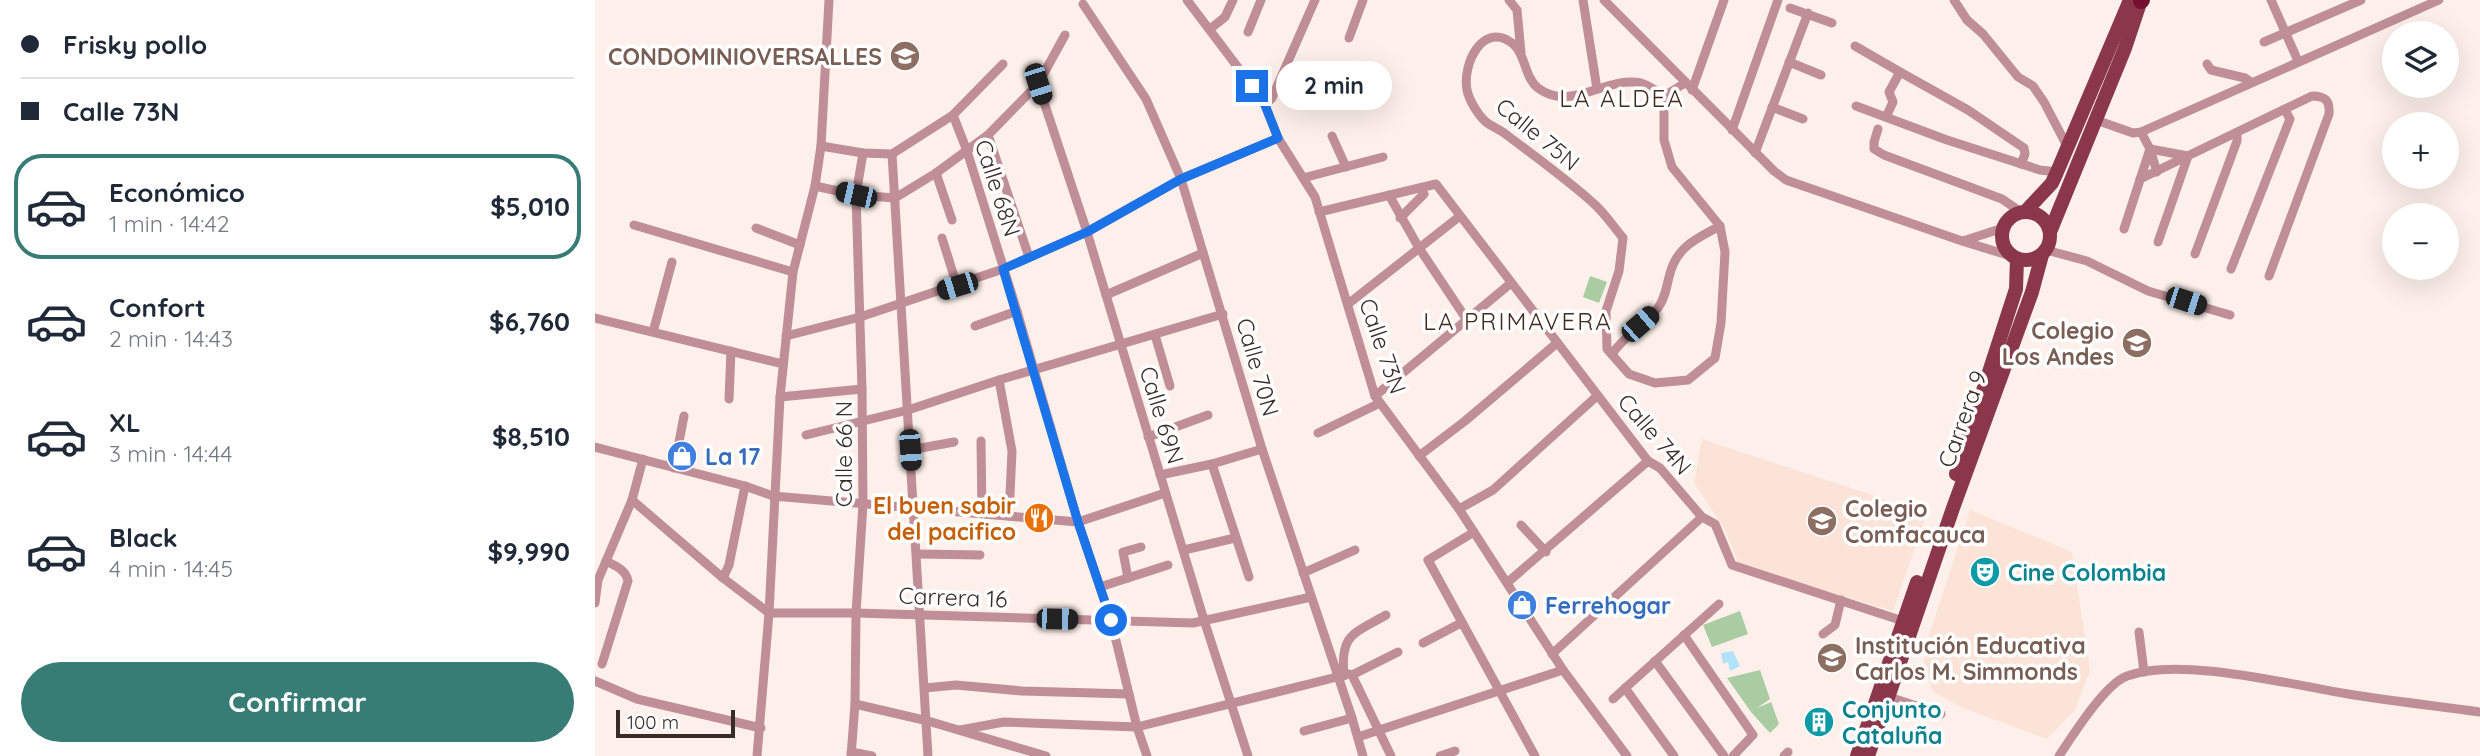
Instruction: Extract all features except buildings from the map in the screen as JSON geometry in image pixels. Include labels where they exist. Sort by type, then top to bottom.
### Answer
[{"type":"main road","points":[[2139,0],[2125,48],[2044,252],[2025,260],[2016,258],[2006,250],[2002,240],[2003,228],[2009,219],[2023,212],[2052,183],[2139,0]]},
{"type":"main road","points":[[2023,212],[2038,215],[2048,225],[2050,232]]},
{"type":"main road","name":"Carrera 9","points":[[1868,756],[2044,252]]},
{"type":"main road","name":"Carrera 9","points":[[1857,756],[1962,456],[2016,289],[2016,258]]},
{"type":"street","points":[[757,756],[769,612],[773,496],[783,364],[793,272],[815,186],[821,146],[829,0]]},
{"type":"street","name":"Calle 73N","points":[[1187,0],[1265,105],[1278,138],[1315,197],[1378,399],[1459,509],[1552,654],[1627,756]]},
{"type":"street","points":[[1220,0],[1229,10]]},
{"type":"street","points":[[1210,29],[1220,22],[1233,0]]},
{"type":"street","points":[[1248,32],[1261,0]]},
{"type":"street","points":[[1265,105],[1272,98],[1315,0]]},
{"type":"street","points":[[1349,38],[1363,0]]},
{"type":"street","points":[[1509,0],[1517,10],[1521,54]]},
{"type":"street","points":[[1583,0],[1597,89]]},
{"type":"street","points":[[1720,226],[1694,240],[1674,258],[1664,299],[1656,310],[1624,338],[1612,354],[1629,374],[1655,383],[1688,380],[1715,358],[1721,323],[1725,252],[1720,226],[1672,167],[1664,140],[1664,96],[1688,87],[1724,0]]},
{"type":"street","points":[[1732,130],[1778,0]]},
{"type":"street","points":[[1954,0],[1967,20],[1983,34],[2018,77],[2033,86],[2068,148]]},
{"type":"street","points":[[2271,0],[2298,61]]},
{"type":"street","points":[[2264,42],[2361,0]]},
{"type":"street","points":[[2096,121],[2133,133],[2141,132],[2439,0]]},
{"type":"street","points":[[1607,1],[1755,153],[1792,183],[2016,258]]},
{"type":"street","name":"Calle 70N","points":[[1083,4],[1146,99],[1181,179],[1262,449],[1311,597],[1345,676],[1352,718],[1363,756]]},
{"type":"street","points":[[1790,8],[1832,23]]},
{"type":"street","points":[[1755,153],[1808,13]]},
{"type":"street","points":[[815,186],[856,195],[895,198],[936,173],[988,135],[1038,84],[1065,35]]},
{"type":"street","name":"Calle 75N","points":[[1612,354],[1607,348],[1606,311],[1619,271],[1623,238],[1594,203],[1505,133],[1485,121],[1468,94],[1465,79],[1468,61],[1475,49],[1489,38],[1502,37],[1514,44],[1521,54],[1528,75],[1537,87],[1549,94],[1570,97],[1629,82],[1640,83],[1664,96]]},
{"type":"street","points":[[1855,46],[1968,110],[2024,148],[2021,164]]},
{"type":"street","points":[[1789,62],[1821,75]]},
{"type":"street","points":[[821,146],[863,153],[892,154],[953,115],[1003,64]]},
{"type":"street","points":[[2207,64],[2211,70],[2245,78],[2251,82]]},
{"type":"street","points":[[1886,117],[1893,102],[1889,92],[1900,72]]},
{"type":"street","name":"Calle 69N","points":[[1038,84],[1087,232],[1230,705],[1248,756]]},
{"type":"street","points":[[2140,179],[2312,96],[2321,96],[2329,104],[2329,114],[2269,276]]},
{"type":"street","points":[[1856,106],[1947,140],[2040,170],[2057,172]]},
{"type":"street","points":[[1772,107],[1803,118]]},
{"type":"street","points":[[2231,269],[2290,119],[2285,110]]},
{"type":"street","name":"Calle 68N","points":[[953,115],[967,151],[1078,522],[1111,620],[1137,727],[1147,756]]},
{"type":"street","points":[[1878,129],[1874,149],[1884,155],[2002,199],[2023,212]]},
{"type":"street","points":[[2141,132],[2157,172]]},
{"type":"street","points":[[2195,254],[2237,141],[2237,133]]},
{"type":"street","points":[[988,135],[1029,257]]},
{"type":"street","points":[[1332,136],[1346,167]]},
{"type":"street","points":[[786,336],[860,317],[1003,269],[1087,232],[1181,179],[1278,138]]},
{"type":"street","points":[[2150,149],[2188,156]]},
{"type":"street","points":[[2124,229],[2150,149]]},
{"type":"street","name":"Calle 66 N","points":[[851,754],[863,504],[856,195],[863,153]]},
{"type":"street","points":[[892,154],[928,756]]},
{"type":"street","points":[[2158,242],[2188,156]]},
{"type":"street","points":[[1303,178],[1383,157]]},
{"type":"street","points":[[936,173],[952,220]]},
{"type":"street","name":"Calle 74N","points":[[1420,188],[1436,184],[1648,461],[1660,468],[1702,517],[1715,524],[1732,565],[1903,621]]},
{"type":"street","points":[[1319,212],[1420,188],[1424,194],[1400,218]]},
{"type":"street","points":[[1389,195],[1400,218],[1467,320]]},
{"type":"street","points":[[1348,304],[1460,216]]},
{"type":"street","points":[[634,225],[793,272]]},
{"type":"street","points":[[756,228],[800,246]]},
{"type":"street","points":[[1962,241],[2003,228]]},
{"type":"street","points":[[942,237],[957,286]]},
{"type":"street","points":[[2044,252],[2087,261],[2158,294],[2230,315]]},
{"type":"street","points":[[1106,295],[1203,253]]},
{"type":"street","points":[[653,332],[672,262]]},
{"type":"street","points":[[1318,433],[1378,399],[1511,283]]},
{"type":"street","points":[[975,326],[1017,311]]},
{"type":"street","points":[[806,435],[908,410],[999,380],[1223,314]]},
{"type":"street","points":[[595,318],[783,364]]},
{"type":"street","points":[[1155,335],[1170,386]]},
{"type":"street","points":[[1419,456],[1557,343]]},
{"type":"street","points":[[729,399],[731,351]]},
{"type":"street","points":[[999,380],[1012,452],[1009,516]]},
{"type":"street","points":[[780,397],[862,389]]},
{"type":"street","points":[[1459,509],[1493,490],[1597,396]]},
{"type":"street","points":[[1149,437],[1208,415]]},
{"type":"street","points":[[674,468],[684,416]]},
{"type":"street","points":[[981,441],[982,514]]},
{"type":"street","points":[[910,450],[954,442]]},
{"type":"street","points":[[595,447],[745,486],[773,496],[1078,522],[1165,493]]},
{"type":"street","points":[[1160,475],[1212,464],[1262,449]]},
{"type":"street","points":[[595,603],[596,579],[632,500],[643,460]]},
{"type":"street","points":[[1508,582],[1546,552],[1648,461]]},
{"type":"street","points":[[1212,464],[1249,577]]},
{"type":"street","points":[[723,578],[729,565],[745,486]]},
{"type":"street","points":[[632,500],[723,578],[769,612]]},
{"type":"street","points":[[1552,654],[1702,517]]},
{"type":"street","points":[[1521,525],[1546,552]]},
{"type":"street","points":[[1474,532],[1428,560],[1535,756]]},
{"type":"street","points":[[1184,550],[1235,538]]},
{"type":"street","points":[[1128,578],[1123,552],[1141,547]]},
{"type":"street","points":[[1303,573],[1355,550]]},
{"type":"street","points":[[917,554],[980,555]]},
{"type":"street","points":[[602,664],[628,581],[622,570],[606,561]]},
{"type":"street","points":[[1100,587],[1168,565]]},
{"type":"street","name":"Carrera 16","points":[[769,612],[856,612],[1193,623],[1311,597]]},
{"type":"street","points":[[1823,634],[1835,625],[1841,600]]},
{"type":"street","points":[[1613,699],[1719,604]]},
{"type":"street","points":[[1386,615],[1345,642],[1343,662],[1345,676],[1378,729],[1391,756]]},
{"type":"street","points":[[1423,643],[1461,623]]},
{"type":"street","points":[[2139,632],[2144,671]]},
{"type":"street","points":[[1684,635],[1753,735],[1733,756]]},
{"type":"street","points":[[960,730],[1005,722],[1137,727],[1345,676],[1398,652]]},
{"type":"street","points":[[1655,661],[1724,756]]},
{"type":"street","points":[[2059,756],[2103,694],[2125,676],[2159,668],[2240,675],[2480,712]]},
{"type":"street","points":[[1358,737],[1563,670]]},
{"type":"street","points":[[595,681],[637,699],[761,728]]},
{"type":"street","points":[[925,688],[957,685],[1022,691],[1129,694]]},
{"type":"street","points":[[1625,688],[1674,756]]},
{"type":"street","points":[[1889,697],[1941,714]]},
{"type":"street","points":[[855,704],[928,721],[1043,756]]},
{"type":"street","points":[[1304,731],[1352,718]]},
{"type":"street","points":[[1440,756],[1455,751]]},
{"type":"street","points":[[851,754],[872,756]]},
{"type":"shaded area","name":"Colegio Comfacauca","points":[[1702,439],[1927,513],[1893,611],[1739,565],[1725,530],[1694,483]]},
{"type":"shaded area","points":[[1970,510],[2072,552],[2090,670],[2075,710],[2047,739],[1963,708],[1933,692],[1924,661],[1930,632]]},
{"type":"green space","points":[[1590,276],[1607,282],[1599,303],[1583,297]]},
{"type":"green space","points":[[1740,611],[1748,634],[1712,647],[1703,625]]},
{"type":"green space","points":[[1760,670],[1770,699],[1757,708],[1771,702],[1779,724],[1770,733],[1727,678]]},
{"type":"water","points":[[1733,651],[1740,666],[1730,671],[1728,662],[1723,664],[1721,653]]},
{"type":"place","name":"CONDOMINIOVERSALLES","points":[[905,56]]},
{"type":"place","name":"Colegio Los Andes","points":[[2137,343]]},
{"type":"place","name":"La 17","points":[[682,456]]},
{"type":"place","name":"El buen sabir del pacifico","points":[[1039,518]]},
{"type":"place","name":"Colegio Comfacauca","points":[[1822,521]]},
{"type":"place","name":"Cine Colombia","points":[[1985,572]]},
{"type":"place","name":"Ferrehogar","points":[[1522,605]]},
{"type":"place","name":"Institución Educativa Carlos M. Simmonds","points":[[1832,658]]},
{"type":"place","name":"Conjunto Cataluña","points":[[1819,722]]},
{"type":"district","name":"LA ALDEA","points":[[1622,98]]},
{"type":"district","name":"LA PRIMAVERA","points":[[1518,321]]},
{"type":"route","points":[[1111,620],[1078,522],[1003,269],[1087,232],[1181,179],[1278,138],[1265,105],[1252,86]]}]
